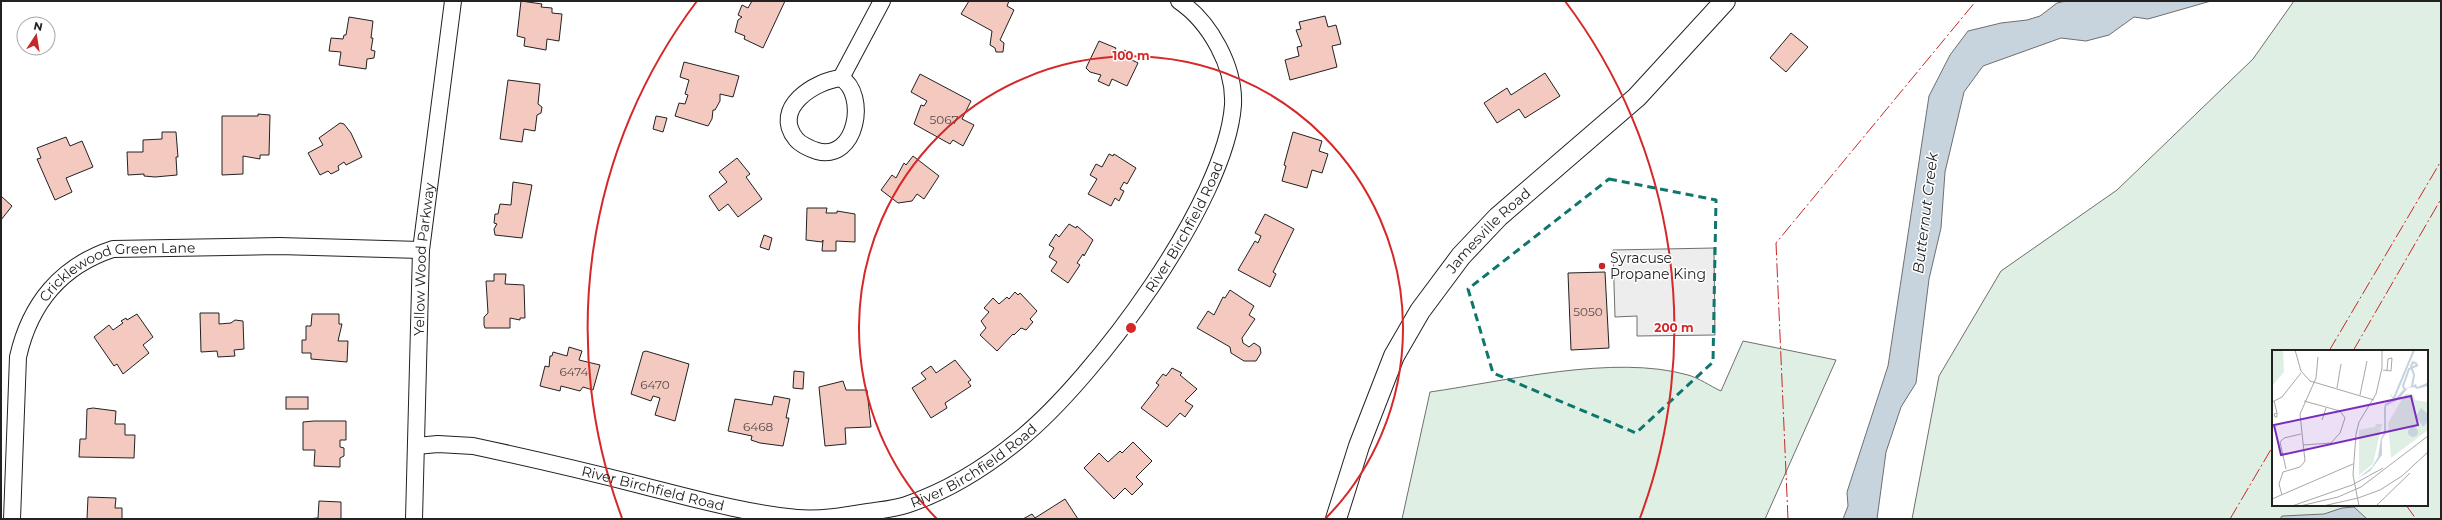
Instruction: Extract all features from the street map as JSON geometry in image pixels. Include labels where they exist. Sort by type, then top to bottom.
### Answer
[{"type":"street","name":"Yellow Wood Parkway","points":[[414,519],[421,250],[453,1]]},
{"type":"street","points":[[841,78],[882,1]]},
{"type":"street","name":"River Birchfield Road","points":[[416,446],[438,444],[474,446],[725,506],[798,518],[831,518],[904,506],[952,485],[983,467],[1022,437],[1094,363],[1128,319],[1181,238],[1218,167],[1228,136],[1233,102],[1228,71],[1217,44],[1192,10],[1179,1]]},
{"type":"street","name":"Jamesville Road","points":[[1336,519],[1359,446],[1394,356],[1420,311],[1461,256],[1498,217],[1636,97],[1725,1]]},
{"type":"street","points":[[841,78],[848,82],[854,94],[855,123],[853,131],[845,145],[832,152],[811,149],[796,139],[789,126],[790,111],[803,93],[827,80],[841,78]]},
{"type":"street","name":"Cricklewood Green Lane","points":[[12,519],[18,357],[24,331],[39,303],[71,269],[95,255],[113,249],[279,246],[421,250]]},
{"type":"highlighted area","points":[[1609,179],[1716,200],[1713,362],[1636,433],[1493,373],[1468,289]]},
{"type":"green space","points":[[2294,1],[2441,1],[2441,519],[1912,519],[1939,376],[2001,271],[2117,190],[2253,59]]},
{"type":"green space","points":[[1743,341],[1836,360],[1765,519],[1402,519],[1430,392],[1526,376],[1594,368],[1627,367],[1659,369],[1692,376],[1721,391]]},
{"type":"shaded area","points":[[1714,248],[1715,335],[1637,336],[1637,316],[1615,317],[1613,250]]},
{"type":"water","name":"Butternut Creek","points":[[2066,1],[2211,1],[2148,19],[2134,17],[2109,35],[2086,41],[2061,38],[1983,66],[1964,92],[1945,172],[1941,228],[1929,279],[1916,383],[1901,407],[1886,452],[1877,519],[1843,519],[1848,506],[1847,492],[1888,366],[1929,96],[1950,55],[1968,31],[2001,23],[2027,20],[2040,16],[2057,3]]},
{"type":"water","points":[[2354,507],[2367,519],[2280,519],[2282,516],[2324,514],[2342,508]]},
{"type":"building","points":[[521,1],[542,4],[541,7],[552,8],[552,13],[562,14],[559,41],[547,39],[546,50],[524,46],[525,38],[517,36]]},
{"type":"building","points":[[752,1],[785,1],[763,48],[744,39],[745,36],[735,32],[738,20],[742,17],[738,15],[742,5],[748,8]]},
{"type":"building","points":[[969,1],[1009,1],[1007,6],[1014,10],[1000,40],[1004,43],[1003,52],[996,52],[995,48],[990,45],[992,31],[961,14]]},
{"type":"building","points":[[1325,16],[1328,27],[1336,25],[1341,44],[1332,46],[1337,67],[1290,80],[1285,60],[1299,56],[1297,47],[1302,46],[1296,30],[1301,29],[1299,22]]},
{"type":"building","points":[[349,17],[373,21],[371,50],[375,51],[374,58],[367,59],[366,69],[339,65],[341,52],[329,51],[331,38],[343,39],[344,35],[346,35]]},
{"type":"building","points":[[1791,33],[1808,47],[1786,72],[1770,58]]},
{"type":"building","points":[[1099,41],[1116,48],[1114,52],[1120,55],[1124,50],[1132,54],[1130,59],[1138,63],[1127,86],[1112,79],[1109,86],[1098,81],[1101,75],[1090,72],[1086,68]]},
{"type":"building","points":[[684,62],[739,76],[733,97],[720,94],[720,101],[715,110],[713,110],[712,119],[708,126],[675,116],[679,103],[685,104],[688,95],[685,94],[689,80],[680,77]]},
{"type":"building","points":[[1545,73],[1560,96],[1525,118],[1519,109],[1497,123],[1484,103],[1507,88],[1511,95]]},
{"type":"building","points":[[920,74],[971,101],[962,119],[974,125],[963,146],[953,140],[950,144],[914,124],[921,105],[924,106],[927,101],[911,92]]},
{"type":"building","points":[[508,80],[540,84],[538,104],[542,107],[541,113],[537,115],[535,131],[524,129],[522,142],[500,139]]},
{"type":"building","points":[[258,114],[270,115],[269,155],[260,155],[260,159],[243,156],[243,174],[222,175],[222,116],[258,116]]},
{"type":"building","points":[[656,116],[667,118],[663,132],[653,129]]},
{"type":"building","points":[[340,123],[344,124],[351,133],[362,157],[346,165],[344,162],[338,166],[339,170],[331,174],[328,171],[320,175],[308,153],[323,145],[319,138]]},
{"type":"building","points":[[162,132],[176,132],[178,157],[176,157],[177,175],[155,177],[144,176],[144,174],[128,175],[127,152],[143,152],[143,140],[162,139]]},
{"type":"building","points":[[1293,132],[1322,141],[1319,151],[1328,154],[1322,173],[1312,170],[1307,188],[1282,181],[1286,166],[1284,165]]},
{"type":"building","points":[[66,137],[70,146],[82,141],[93,167],[66,178],[72,192],[55,200],[37,159],[41,158],[37,148]]},
{"type":"building","points":[[1109,154],[1113,156],[1114,154],[1136,168],[1127,184],[1124,182],[1120,189],[1124,191],[1119,201],[1115,198],[1111,206],[1088,194],[1097,179],[1090,175],[1096,164],[1102,167]]},
{"type":"building","points":[[913,156],[939,176],[924,199],[917,194],[912,201],[898,203],[881,190],[892,175],[896,178],[904,163],[906,165]]},
{"type":"building","points":[[737,158],[750,174],[746,177],[762,199],[738,217],[728,204],[719,211],[709,196],[727,182],[719,172]]},
{"type":"building","points":[[513,182],[532,185],[522,238],[495,235],[494,229],[497,224],[494,223],[495,214],[498,214],[500,204],[511,205]]},
{"type":"building","points":[[1,196],[12,206],[1,220]]},
{"type":"building","points":[[807,208],[827,208],[826,213],[837,213],[837,211],[855,214],[855,242],[836,241],[836,251],[822,251],[823,240],[822,242],[806,240]]},
{"type":"building","points":[[1265,214],[1294,229],[1273,272],[1276,274],[1270,287],[1238,270],[1255,241],[1258,243],[1261,236],[1255,233]]},
{"type":"building","points":[[1069,224],[1076,228],[1077,226],[1093,240],[1084,256],[1083,254],[1077,263],[1080,265],[1068,283],[1051,271],[1057,262],[1049,257],[1054,248],[1049,245],[1056,234],[1059,237]]},
{"type":"building","points":[[764,235],[772,238],[769,250],[760,247]]},
{"type":"building","points":[[1605,272],[1609,348],[1571,350],[1568,273]]},
{"type":"building","points":[[494,274],[506,274],[505,284],[524,285],[525,318],[520,318],[520,320],[510,318],[510,328],[485,328],[484,325],[484,317],[488,313],[486,281],[494,281]]},
{"type":"building","points":[[1230,290],[1254,306],[1249,315],[1255,319],[1242,338],[1243,343],[1249,347],[1254,343],[1260,347],[1261,353],[1256,361],[1244,361],[1231,353],[1230,347],[1197,328],[1208,311],[1214,315],[1223,297],[1225,298]]},
{"type":"building","points":[[1015,292],[1018,295],[1020,293],[1037,311],[1030,319],[1033,322],[1026,330],[1021,328],[1014,335],[1013,334],[997,351],[980,335],[986,328],[981,321],[989,312],[984,308],[993,298],[999,304],[1007,297],[1009,299]]},
{"type":"building","points":[[200,313],[219,313],[219,324],[231,323],[235,320],[243,321],[244,349],[234,350],[235,356],[218,357],[217,351],[201,352]]},
{"type":"building","points":[[137,314],[153,337],[143,345],[149,353],[123,374],[117,364],[114,366],[94,337],[109,325],[113,330],[123,323],[121,321],[126,318],[127,320]]},
{"type":"building","points":[[312,314],[339,314],[339,324],[342,324],[338,341],[348,341],[347,362],[311,359],[311,353],[302,353],[302,340],[306,340],[306,326],[311,326]]},
{"type":"building","points":[[569,347],[582,351],[579,360],[600,365],[593,390],[583,387],[580,391],[561,386],[560,391],[540,386],[545,366],[549,367],[550,356],[552,356],[553,352],[567,356]]},
{"type":"building","points":[[646,351],[689,364],[675,421],[655,415],[660,398],[653,396],[651,401],[631,394],[643,352]]},
{"type":"building","points":[[955,360],[971,380],[968,382],[971,386],[945,403],[947,408],[931,418],[912,388],[926,379],[921,373],[931,366],[936,373]]},
{"type":"building","points":[[1172,368],[1182,373],[1180,375],[1197,389],[1185,401],[1193,406],[1185,417],[1180,413],[1167,427],[1141,408],[1159,385],[1156,383],[1163,374],[1166,376]]},
{"type":"building","points":[[794,371],[804,372],[803,389],[793,388]]},
{"type":"building","points":[[843,381],[846,390],[867,390],[871,427],[845,428],[846,444],[825,446],[819,387]]},
{"type":"building","points":[[774,396],[790,399],[786,418],[789,418],[783,446],[760,443],[751,440],[752,436],[728,431],[735,399],[772,405]]},
{"type":"building","points":[[286,397],[308,397],[308,409],[286,409]]},
{"type":"building","points":[[93,408],[116,411],[115,424],[125,424],[125,435],[135,435],[134,458],[79,457],[80,439],[86,439],[87,409]]},
{"type":"building","points":[[346,421],[346,440],[340,440],[340,447],[344,448],[344,456],[340,458],[340,467],[314,466],[315,450],[303,450],[303,422]]},
{"type":"building","points":[[1133,442],[1152,461],[1136,477],[1143,484],[1132,495],[1125,488],[1114,499],[1084,468],[1099,453],[1108,462],[1120,451],[1122,453]]},
{"type":"building","points":[[88,497],[116,498],[115,508],[122,508],[122,519],[87,519]]},
{"type":"building","points":[[1065,499],[1078,519],[1023,519],[1032,514],[1035,518]]},
{"type":"building","points":[[319,501],[341,502],[341,519],[307,519],[318,518]]},
{"type":"power","points":[[1788,519],[1776,243],[1976,1]]},
{"type":"power","points":[[2330,350],[2441,161]]},
{"type":"power","points":[[2354,350],[2441,199]]},
{"type":"power","points":[[2230,519],[2272,448]]},
{"type":"power","points":[[2407,506],[2416,519]]},
{"type":"place","name":"Syracuse Propane King","points":[[1602,266]]}]
